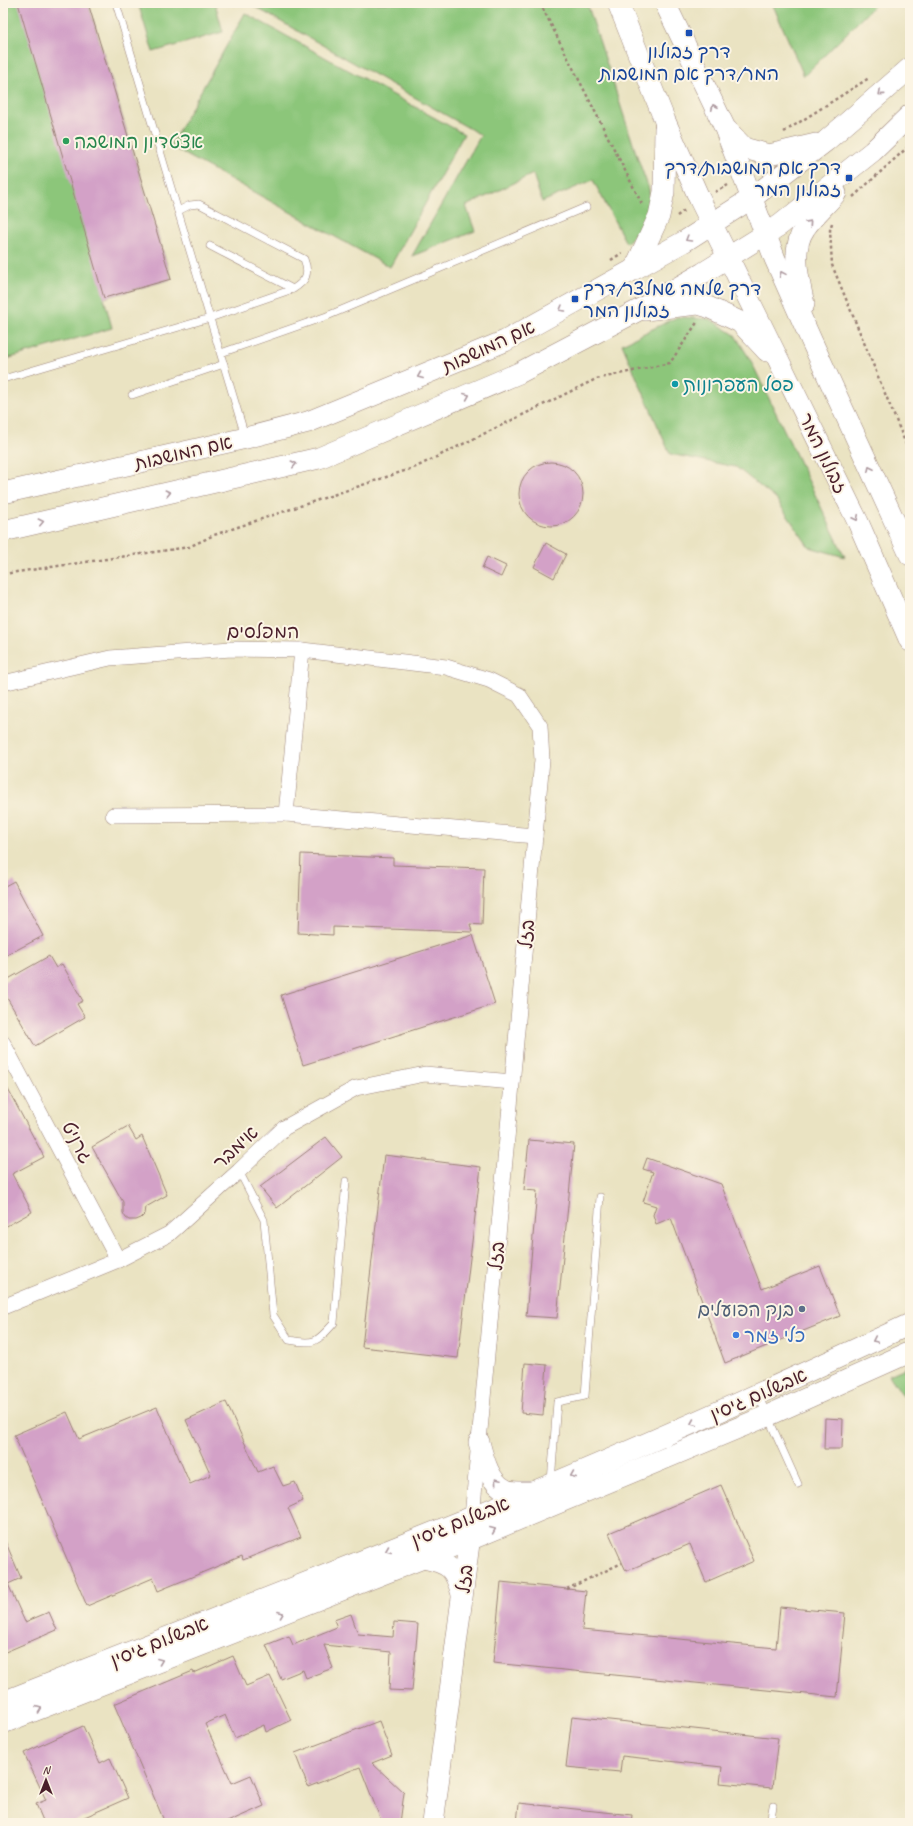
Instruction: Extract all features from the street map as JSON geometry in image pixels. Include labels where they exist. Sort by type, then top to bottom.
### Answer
[{"type":"main road","name":"זבולון המר","points":[[618,3],[665,121],[700,200],[858,522],[910,641]]},
{"type":"main road","name":"זבולון המר","points":[[665,3],[724,126],[775,258],[910,555]]},
{"type":"main road","name":"אם המושבות","points":[[3,493],[246,438],[308,422],[505,341],[629,260],[685,241],[752,198],[826,141],[910,68]]},
{"type":"main road","name":"אם המושבות","points":[[3,531],[319,458],[520,373],[637,311],[780,225],[873,151],[910,115]]},
{"type":"main road","points":[[629,260],[659,216],[664,192],[665,121]]},
{"type":"main road","points":[[724,126],[744,148],[769,155],[809,147],[826,141]]},
{"type":"main road","points":[[812,342],[799,282],[797,248],[804,229],[873,151]]},
{"type":"main road","points":[[637,311],[698,304],[708,307],[740,322],[782,368]]},
{"type":"main road","name":"אבשלום גיסין","points":[[3,1702],[532,1492],[758,1395],[910,1324]]},
{"type":"main road","name":"אבשלום גיסין","points":[[3,1723],[469,1540],[767,1416],[910,1352]]},
{"type":"main road","points":[[479,1442],[485,1462],[498,1484],[505,1489],[532,1492]]},
{"type":"main road","name":"בזל","points":[[433,1823],[472,1517]]},
{"type":"main road","points":[[424,1558],[442,1562],[449,1566],[457,1579],[462,1596]]},
{"type":"street","name":"המפלסים","points":[[3,683],[110,658],[231,650],[302,650],[446,667],[489,680],[519,695]]},
{"type":"street","points":[[286,814],[302,650]]},
{"type":"street","name":"בזל","points":[[472,1517],[542,760],[540,726],[519,695]]},
{"type":"street","points":[[113,815],[286,814],[535,836]]},
{"type":"street","name":"גרניט","points":[[3,1043],[118,1260]]},
{"type":"street","name":"אימבר","points":[[3,1307],[118,1260],[169,1234],[239,1172],[284,1128],[356,1088],[426,1074],[512,1082]]},
{"type":"lane","points":[[116,3],[246,438]]},
{"type":"lane","points":[[3,379],[210,318],[293,289],[302,284],[308,276],[308,267],[304,259],[199,204],[190,205],[178,210]]},
{"type":"lane","points":[[220,354],[327,316],[586,207]]},
{"type":"lane","points":[[210,246],[293,289]]},
{"type":"lane","points":[[132,395],[224,364]]},
{"type":"lane","points":[[239,1172],[264,1220],[273,1315],[289,1340],[306,1343],[320,1339],[334,1323],[346,1181]]},
{"type":"lane","points":[[551,1484],[557,1402],[586,1396],[600,1197]]},
{"type":"lane","points":[[758,1395],[798,1484]]},
{"type":"lane","points":[[770,1823],[773,1806]]},
{"type":"path","points":[[540,3],[645,210]]},
{"type":"path","points":[[781,137],[784,133],[874,75]]},
{"type":"path","points":[[676,217],[700,200],[743,177]]},
{"type":"path","points":[[834,215],[830,230],[832,265],[910,454]]},
{"type":"path","points":[[610,261],[629,260]]},
{"type":"path","points":[[3,574],[189,547],[214,535],[416,467],[596,379],[670,363],[708,307]]},
{"type":"path","points":[[567,1589],[622,1563]]},
{"type":"green space","name":"אצטדיון המושבה","points":[[3,3],[88,3],[171,279],[104,298],[112,328],[3,360]]},
{"type":"green space","points":[[138,3],[215,3],[223,32],[153,52]]},
{"type":"green space","points":[[248,3],[587,3],[649,189],[651,221],[626,243],[593,180],[542,202],[533,174],[466,206],[475,231],[412,256],[481,135]]},
{"type":"green space","points":[[772,3],[877,3],[804,76]]},
{"type":"green space","points":[[245,13],[464,134],[390,267],[170,146]]},
{"type":"green space","points":[[677,317],[710,319],[735,335],[751,361],[845,557],[809,547],[776,499],[736,467],[670,454],[622,344]]},
{"type":"green space","points":[[910,1366],[910,1406],[889,1375]]},
{"type":"building","points":[[18,3],[88,3],[171,279],[104,298]]},
{"type":"building","points":[[551,462],[569,467],[574,471],[578,476],[583,494],[578,512],[574,517],[569,521],[551,526],[533,521],[528,517],[524,512],[519,494],[524,476],[528,471],[533,467]]},
{"type":"building","points":[[546,543],[566,554],[554,578],[534,567]]},
{"type":"building","points":[[487,557],[506,566],[501,577],[482,568]]},
{"type":"building","points":[[301,854],[393,858],[393,865],[484,868],[482,925],[470,924],[472,932],[333,927],[333,935],[298,933]]},
{"type":"building","points":[[14,881],[43,936],[3,957],[3,887]]},
{"type":"building","points":[[473,935],[495,1004],[303,1065],[281,995]]},
{"type":"building","points":[[49,956],[56,968],[62,964],[83,1001],[77,1004],[85,1017],[35,1046],[3,991],[3,982]]},
{"type":"building","points":[[3,1080],[44,1157],[12,1174],[32,1212],[3,1228]]},
{"type":"building","points":[[128,1126],[136,1140],[142,1136],[167,1195],[146,1207],[145,1214],[136,1220],[129,1220],[126,1218],[123,1213],[123,1202],[92,1147]]},
{"type":"building","points":[[326,1137],[342,1157],[277,1208],[260,1187]]},
{"type":"building","points":[[529,1140],[574,1144],[557,1318],[526,1316],[537,1191],[524,1190]]},
{"type":"building","points":[[384,1155],[481,1167],[458,1358],[362,1347]]},
{"type":"building","points":[[647,1158],[721,1184],[762,1289],[820,1266],[840,1316],[725,1363],[671,1218],[656,1224],[653,1215],[656,1206],[643,1202],[653,1172],[643,1169]]},
{"type":"building","points":[[525,1363],[547,1365],[543,1415],[521,1413]]},
{"type":"building","points":[[226,1402],[258,1472],[273,1466],[283,1486],[295,1482],[303,1501],[288,1508],[301,1537],[243,1560],[242,1556],[158,1591],[153,1578],[87,1606],[14,1435],[67,1412],[79,1439],[157,1407],[190,1484],[211,1475],[186,1420]]},
{"type":"building","points":[[825,1418],[843,1419],[842,1449],[824,1449]]},
{"type":"building","points":[[721,1485],[754,1561],[706,1582],[690,1544],[626,1571],[609,1533]]},
{"type":"building","points":[[3,1536],[21,1578],[8,1584],[25,1622],[49,1612],[57,1630],[3,1653]]},
{"type":"building","points":[[501,1582],[586,1591],[582,1630],[776,1648],[780,1607],[845,1613],[837,1697],[493,1663]]},
{"type":"building","points":[[351,1614],[358,1634],[393,1637],[394,1622],[418,1624],[412,1691],[389,1690],[391,1652],[324,1645],[333,1668],[306,1678],[303,1670],[281,1679],[266,1645],[289,1636],[293,1645],[337,1627],[334,1620]]},
{"type":"building","points":[[233,1656],[246,1686],[270,1676],[291,1720],[266,1732],[264,1725],[235,1738],[225,1715],[205,1724],[232,1783],[251,1775],[264,1806],[225,1823],[165,1823],[114,1704]]},
{"type":"building","points":[[572,1716],[778,1738],[772,1788],[720,1783],[722,1767],[622,1756],[620,1772],[566,1767]]},
{"type":"building","points":[[379,1721],[392,1755],[372,1763],[404,1793],[400,1823],[382,1823],[360,1767],[308,1787],[295,1753]]},
{"type":"building","points":[[83,1726],[100,1763],[110,1758],[128,1798],[71,1823],[44,1823],[36,1804],[46,1800],[24,1753]]},
{"type":"building","points":[[519,1803],[632,1815],[631,1823],[517,1823]]},
{"type":"place","name":"דרך זבולון המר/דרך אם המושבות","points":[[689,33]]},
{"type":"place","name":"אצטדיון המושבה","points":[[66,141]]},
{"type":"place","name":"דרך אם המושבות/דרך זבולון המר","points":[[849,178]]},
{"type":"place","name":"דרך שלמה שמלצר/דרך זבולון המר","points":[[575,299]]},
{"type":"place","name":"פסל העפרונות","points":[[675,384]]},
{"type":"place","name":"בנק הפועלים","points":[[802,1309]]},
{"type":"place","name":"כלי זמר","points":[[736,1335]]}]
